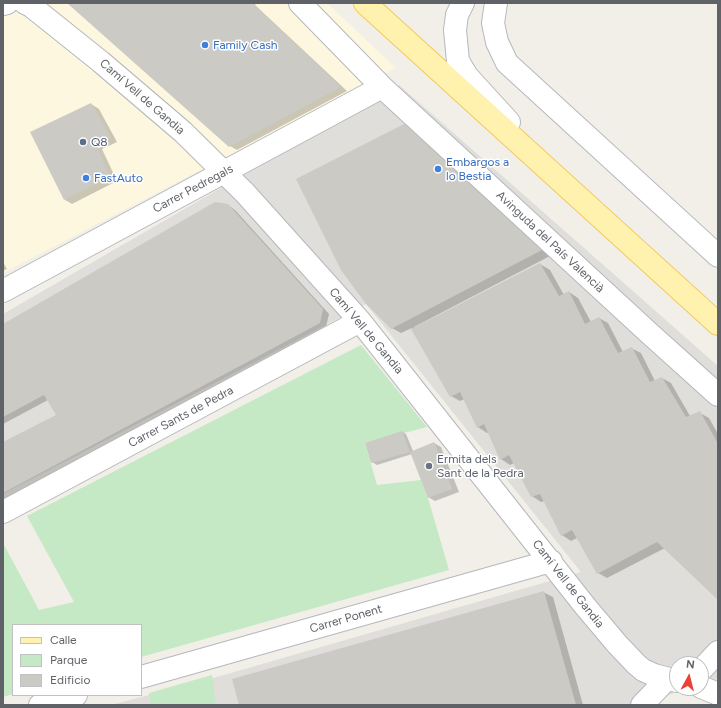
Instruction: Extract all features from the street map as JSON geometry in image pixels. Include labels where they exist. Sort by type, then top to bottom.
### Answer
[{"type":"main road","points":[[365,3],[718,324]]},
{"type":"street","points":[[3,4],[7,3]]},
{"type":"street","name":"Camí Vell de Gandia","points":[[25,3],[31,6],[101,62],[183,132],[246,193],[360,321],[585,606],[636,664],[643,670],[669,679]]},
{"type":"street","name":"Avinguda del País Valencià","points":[[300,3],[382,87],[643,328],[718,395]]},
{"type":"street","points":[[463,3],[457,15],[455,30],[458,61],[467,76],[500,113],[632,233],[648,260]]},
{"type":"street","points":[[496,3],[493,23],[497,42],[507,63],[718,256]]},
{"type":"street","name":"Carrer Pedregals","points":[[3,291],[382,87]]},
{"type":"street","name":"Carrer Sants de Pedra","points":[[3,512],[360,321]]},
{"type":"street","name":"Carrer Ponent","points":[[142,677],[551,561]]},
{"type":"street","points":[[709,662],[718,652]]},
{"type":"street","points":[[642,705],[669,682]]},
{"type":"street","points":[[40,705],[72,696]]},
{"type":"shaded area","points":[[3,3],[327,3],[396,68],[3,273]]},
{"type":"shaded area","points":[[399,85],[718,366],[718,679],[709,682],[709,656],[669,656],[669,695],[637,705],[111,705],[217,677],[581,572],[366,304],[3,494],[3,314]]},
{"type":"green space","points":[[361,345],[427,427],[365,443],[377,485],[421,480],[428,498],[449,570],[142,657],[142,624],[12,624],[12,694],[3,697],[3,543],[39,610],[74,602],[27,516]]},
{"type":"green space","points":[[212,675],[216,705],[151,705],[149,693]]},
{"type":"building","name":"Family Cash","points":[[67,3],[252,3],[341,87],[229,147]]},
{"type":"building","points":[[91,103],[111,138],[96,145],[110,177],[64,200],[30,132]]},
{"type":"building","points":[[408,122],[542,250],[391,329],[366,304],[341,270],[296,179]]},
{"type":"building","points":[[215,202],[228,204],[323,309],[320,323],[3,493],[3,442],[56,415],[44,395],[3,417],[3,324]]},
{"type":"building","points":[[540,263],[559,296],[569,291],[585,324],[599,317],[618,353],[632,347],[650,382],[662,377],[686,417],[700,411],[718,444],[718,600],[657,542],[597,574],[572,530],[561,536],[540,494],[531,497],[509,455],[500,460],[484,424],[477,428],[460,392],[450,397],[411,329]]},
{"type":"building","points":[[402,431],[410,452],[371,463],[365,443]]},
{"type":"building","name":"Ermita dels Sant de la Pedra","points":[[434,442],[452,489],[428,498],[410,452]]},
{"type":"building","points":[[544,591],[576,705],[239,705],[232,679]]},
{"type":"place","name":"Family Cash","points":[[205,45]]},
{"type":"place","name":"Q8","points":[[83,142]]},
{"type":"place","name":"Embargos a lo Bestia","points":[[438,169]]},
{"type":"place","name":"FastAuto","points":[[86,178]]},
{"type":"place","name":"Ermita dels Sant de la Pedra","points":[[429,466]]}]
